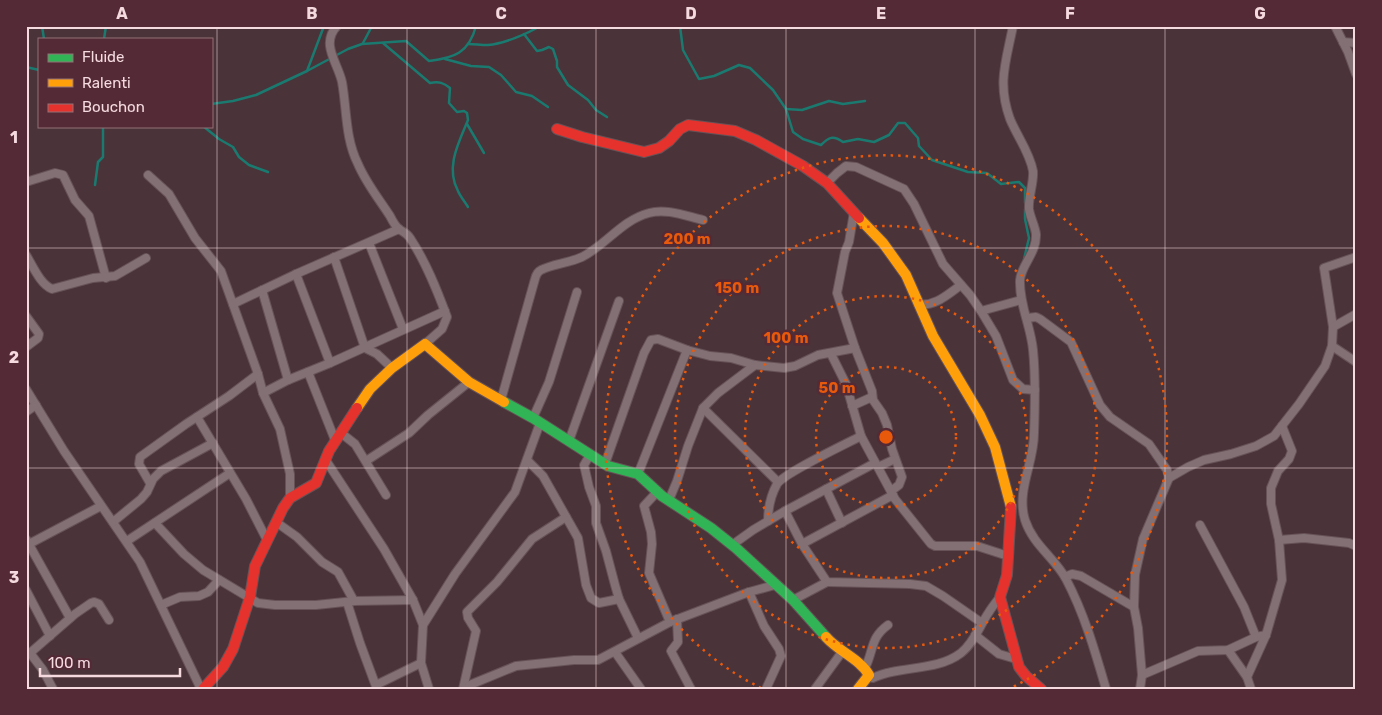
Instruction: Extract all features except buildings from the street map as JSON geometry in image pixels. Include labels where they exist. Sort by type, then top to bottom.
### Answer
[{"type":"street","points":[[290,498],[316,484],[325,459],[370,390],[392,368],[438,334],[445,326],[447,317],[419,253],[409,236],[398,229],[370,188],[349,142],[342,82],[330,50],[329,41],[331,32],[337,26]]},
{"type":"street","points":[[1013,26],[1002,78],[1002,87],[1010,119],[1028,155],[1033,172],[1028,208],[1036,234],[1032,255],[1020,274],[1021,300],[1027,318],[1033,350],[1035,390],[1034,437],[1024,487],[1023,504],[1025,520],[1037,544],[1065,577],[1088,630],[1106,689]]},
{"type":"street","points":[[1335,26],[1356,74]]},
{"type":"street","points":[[1343,42],[1356,43]]},
{"type":"street","points":[[425,344],[469,382],[502,400],[612,468],[638,474],[657,492],[732,545],[793,600],[817,629],[872,678],[882,674],[938,664],[962,653],[1000,597],[1007,575],[1011,515],[1010,500],[995,447],[980,415],[933,336],[906,275],[898,262],[883,243],[827,183],[794,161],[735,131],[688,126],[680,129],[669,141],[659,148],[644,152],[557,129]]},
{"type":"street","points":[[827,183],[846,166],[856,167],[904,189],[914,204],[943,264],[981,311],[996,336],[1013,380],[1023,389],[1035,390]]},
{"type":"street","points":[[26,182],[55,173],[63,175],[75,200],[89,216],[106,278]]},
{"type":"street","points":[[26,389],[64,451],[127,541],[147,576],[202,689],[219,672],[226,661],[244,617],[250,597],[255,566],[290,498],[290,474],[280,429],[263,393],[233,304],[217,265],[202,249],[169,194],[148,175]]},
{"type":"street","points":[[502,400],[535,279],[541,270],[583,256],[618,228],[651,212],[662,211],[702,220]]},
{"type":"street","points":[[802,544],[892,493],[902,477],[887,425],[872,397],[872,391],[855,348],[837,293],[844,252],[849,242],[854,212]]},
{"type":"street","points":[[233,304],[398,229]]},
{"type":"street","points":[[369,243],[403,329]]},
{"type":"street","points":[[26,254],[40,278],[52,289],[93,278],[115,276],[146,258]]},
{"type":"street","points":[[334,257],[365,348],[377,354],[392,368]]},
{"type":"street","points":[[1140,689],[1142,675],[1138,628],[1134,607],[1135,575],[1143,539],[1169,478],[1204,460],[1256,446],[1274,436],[1325,366],[1332,346],[1333,327],[1324,268],[1356,257]]},
{"type":"street","points":[[296,274],[330,363]]},
{"type":"street","points":[[918,304],[934,303],[961,285]]},
{"type":"street","points":[[262,290],[288,380]]},
{"type":"street","points":[[423,625],[455,574],[515,492],[527,460],[536,421],[576,292]]},
{"type":"street","points":[[981,311],[1021,300]]},
{"type":"street","points":[[569,442],[619,301]]},
{"type":"street","points":[[263,393],[288,380],[365,348],[445,311]]},
{"type":"street","points":[[1333,327],[1356,314]]},
{"type":"street","points":[[26,316],[39,334],[38,338],[26,347]]},
{"type":"street","points":[[1027,318],[1036,317],[1040,319],[1071,342],[1100,404],[1110,417],[1149,444],[1167,470],[1169,478]]},
{"type":"street","points":[[605,464],[644,353],[651,340],[658,338],[687,350],[784,368],[794,366],[818,354],[831,354],[855,348]]},
{"type":"street","points":[[1332,346],[1356,362]]},
{"type":"street","points":[[638,474],[687,350]]},
{"type":"street","points":[[831,354],[846,384],[861,436],[876,465],[892,493],[934,546],[977,546],[1008,556]]},
{"type":"street","points":[[669,500],[678,481],[688,446],[703,408],[725,387],[755,364]]},
{"type":"street","points":[[308,372],[338,437],[355,444],[386,495]]},
{"type":"street","points":[[150,482],[139,464],[140,457],[258,374]]},
{"type":"street","points":[[366,460],[409,433],[469,382]]},
{"type":"street","points":[[852,406],[872,397]]},
{"type":"street","points":[[26,412],[36,405]]},
{"type":"street","points":[[703,408],[778,482]]},
{"type":"street","points":[[196,417],[250,506],[267,540]]},
{"type":"street","points":[[1247,676],[1266,635],[1282,580],[1279,540],[1270,504],[1271,488],[1278,471],[1289,459],[1292,451],[1282,426]]},
{"type":"street","points":[[768,521],[768,507],[778,482],[798,469],[861,436]]},
{"type":"street","points":[[113,522],[141,499],[147,492],[150,482],[161,471],[212,443]]},
{"type":"street","points":[[590,455],[584,464],[584,473],[596,506],[596,523],[619,599],[638,638]]},
{"type":"street","points":[[325,459],[384,549],[413,600],[423,625],[421,663],[429,689]]},
{"type":"street","points":[[732,545],[768,521],[826,489],[876,465],[896,459]]},
{"type":"street","points":[[527,460],[543,476],[578,538],[586,584],[591,598],[599,603],[619,599]]},
{"type":"street","points":[[127,541],[230,473]]},
{"type":"street","points":[[826,489],[842,523]]},
{"type":"street","points":[[657,492],[644,506],[652,544],[649,573],[674,620],[678,642],[671,651],[691,689]]},
{"type":"street","points":[[1010,500],[1023,504]]},
{"type":"street","points":[[70,618],[28,541],[101,506]]},
{"type":"street","points":[[785,511],[802,544],[827,582]]},
{"type":"street","points":[[464,689],[476,632],[468,618],[467,612],[498,582],[532,539],[566,516]]},
{"type":"street","points":[[276,522],[297,537],[322,562],[338,572],[351,602],[360,643],[377,687],[421,663]]},
{"type":"street","points":[[155,523],[191,560],[219,580],[258,603],[316,605],[413,600]]},
{"type":"street","points":[[1200,525],[1244,607],[1256,637]]},
{"type":"street","points":[[1279,540],[1304,538],[1349,543],[1356,546]]},
{"type":"street","points":[[1065,577],[1072,574],[1081,576],[1134,607]]},
{"type":"street","points":[[161,605],[180,597],[199,596],[208,592],[219,580]]},
{"type":"street","points":[[793,600],[827,582],[910,584],[926,586],[982,623]]},
{"type":"street","points":[[464,689],[516,666],[574,660],[598,660],[674,620],[749,592],[775,585]]},
{"type":"street","points":[[26,590],[50,636]]},
{"type":"street","points":[[749,592],[764,626],[779,649],[781,656],[766,689]]},
{"type":"street","points":[[1000,597],[1019,667],[1041,689]]},
{"type":"street","points":[[53,689],[43,670],[28,654],[70,618],[94,602],[99,604],[109,620]]},
{"type":"street","points":[[858,689],[867,672],[875,638],[878,632],[888,625]]},
{"type":"street","points":[[975,635],[999,654],[1016,659]]},
{"type":"street","points":[[1142,675],[1198,651],[1228,650],[1256,637],[1266,635]]},
{"type":"street","points":[[1228,650],[1247,676],[1251,689]]},
{"type":"street","points":[[615,652],[642,689]]},
{"type":"street","points":[[815,689],[842,652]]},
{"type":"waterway","points":[[42,26],[44,38]]},
{"type":"waterway","points":[[104,38],[106,26]]},
{"type":"waterway","points":[[307,71],[324,26]]},
{"type":"waterway","points":[[363,43],[371,28],[375,26]]},
{"type":"waterway","points":[[212,104],[256,95],[348,49],[362,44],[406,41],[429,61],[453,56],[465,48],[476,26]]},
{"type":"waterway","points":[[468,44],[488,45],[501,43],[540,26]]},
{"type":"waterway","points":[[680,26],[683,50],[699,79],[714,76],[739,65],[750,68],[773,90],[786,109],[793,132],[803,139],[821,145],[831,138],[836,138],[843,142],[858,139],[874,142],[889,135],[898,123],[905,123],[918,138],[919,146],[932,160],[968,172],[987,173],[1001,184],[1019,182],[1025,188],[1025,203]]},
{"type":"waterway","points":[[524,34],[537,51],[549,47],[553,49],[557,67],[568,85],[588,100],[596,110],[607,117]]},
{"type":"waterway","points":[[383,43],[430,83],[441,83],[450,88],[449,103],[457,112],[464,111],[467,113],[468,120],[457,146],[453,173],[454,182],[468,207]]},
{"type":"waterway","points":[[445,59],[471,66],[489,67],[501,75],[516,92],[532,96],[548,107]]},
{"type":"waterway","points":[[26,67],[38,70]]},
{"type":"waterway","points":[[786,109],[802,110],[829,101],[843,104],[865,101]]},
{"type":"waterway","points":[[467,124],[484,153]]},
{"type":"waterway","points":[[95,185],[98,162],[103,157],[103,128]]},
{"type":"waterway","points":[[205,128],[233,147],[239,157],[249,165],[268,172]]},
{"type":"waterway","points":[[1024,259],[1029,238],[1025,209]]},
{"type":"traffic: fast","points":[[504,402],[533,418],[608,466],[638,474],[662,496],[711,528],[736,548],[793,600],[826,637]]},
{"type":"traffic: slow","points":[[859,218],[883,243],[906,275],[933,336],[980,415],[995,447],[1011,507]]},
{"type":"traffic: slow","points":[[357,408],[370,389],[392,368],[425,344],[469,382],[504,402]]},
{"type":"traffic: slow","points":[[826,637],[860,664],[869,675],[858,689]]},
{"type":"traffic: jam","points":[[557,129],[644,152],[659,148],[669,141],[680,129],[688,125],[735,131],[756,140],[803,166],[827,183],[859,218]]},
{"type":"traffic: jam","points":[[203,689],[223,667],[233,649],[250,597],[255,566],[283,508],[290,498],[316,483],[329,451],[357,408]]},
{"type":"traffic: jam","points":[[1011,507],[1007,575],[1000,597],[1019,667],[1041,689]]}]
